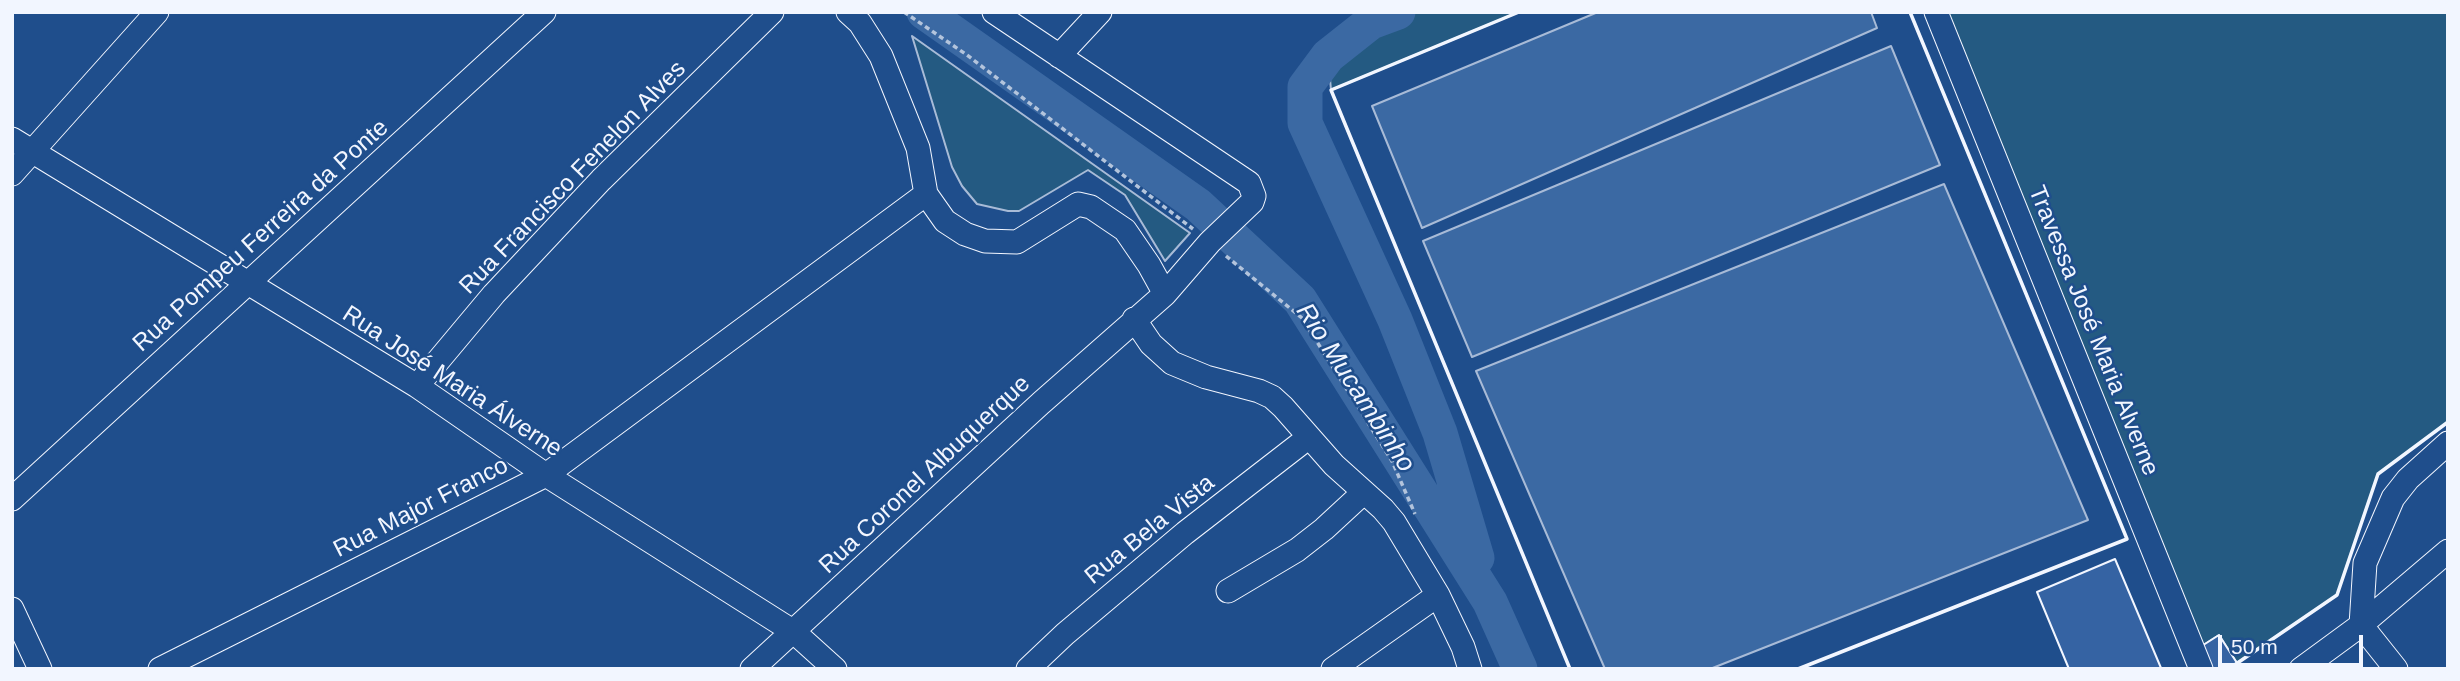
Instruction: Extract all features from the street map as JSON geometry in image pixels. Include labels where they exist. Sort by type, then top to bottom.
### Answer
[{"type":"street","points":[[12,174],[22,145],[157,12]]},
{"type":"street","name":"Rua Pompeu Ferreira da Ponte","points":[[12,499],[544,12]]},
{"type":"street","name":"Rua Francisco Fenelon Alves","points":[[417,386],[494,294],[601,180],[772,12]]},
{"type":"street","points":[[848,12],[860,23],[881,56],[918,148],[926,194],[945,221],[965,234],[985,241],[1017,242],[1078,204],[1091,207],[1125,230],[1165,293]]},
{"type":"street","points":[[994,12],[1059,56],[1100,12]]},
{"type":"street","name":"Travessa José Maria Alverne","points":[[1936,12],[2201,669]]},
{"type":"street","name":"Rua Coronel Albuquerque","points":[[757,667],[1165,293],[1213,239],[1252,202],[1254,192],[1249,183],[1059,56]]},
{"type":"street","name":"Rua José Maria Álverne","points":[[22,145],[417,386],[546,475],[794,632],[835,669]]},
{"type":"street","name":"Rua Major Franco","points":[[160,669],[546,475],[926,194]]},
{"type":"street","points":[[1134,319],[1151,344],[1172,363],[1206,377],[1272,397],[1363,493],[1383,509],[1394,522],[1438,595],[1463,647],[1470,669]]},
{"type":"street","name":"Rua Bela Vista","points":[[1028,669],[1065,634],[1185,533],[1309,437]]},
{"type":"street","points":[[2396,669],[2361,625],[2365,563],[2393,498],[2407,480],[2448,443]]},
{"type":"street","points":[[1228,591],[1297,550],[1324,530],[1363,493]]},
{"type":"street","points":[[2301,669],[2361,625],[2448,551]]},
{"type":"street","points":[[1333,669],[1438,595]]},
{"type":"street","points":[[12,608],[40,669]]},
{"type":"path","points":[[904,12],[967,55],[1213,239],[1302,318],[1392,461],[1419,523]]},
{"type":"shaded area","points":[[1398,12],[1519,12],[1331,90],[1328,56],[1371,22]]},
{"type":"shaded area","points":[[1598,12],[1871,12],[1877,28],[1422,228],[1372,106]]},
{"type":"shaded area","points":[[1936,12],[2448,12],[2448,422],[2378,474],[2337,595],[2237,663],[2219,635],[2197,649]]},
{"type":"shaded area","points":[[912,36],[1190,233],[1165,261],[1125,195],[1088,170],[1019,211],[977,204],[962,186],[952,167]]},
{"type":"shaded area","points":[[1891,46],[1940,165],[1472,357],[1423,241]]},
{"type":"shaded area","points":[[1944,184],[2088,520],[1710,669],[1605,669],[1476,371]]},
{"type":"building","points":[[2115,559],[2161,668],[2069,669],[2037,592]]},
{"type":"building","points":[[2219,635],[2237,663],[2229,669],[2209,669],[2197,649]]},
{"type":"waterway","name":"Rio Mucambinho","points":[[924,12],[1198,205],[1300,300],[1490,602],[1520,669]]},
{"type":"waterway","points":[[1398,12],[1371,22],[1328,56],[1305,87],[1305,123],[1395,320],[1440,433],[1477,558]]},
{"type":"wall","points":[[1519,12],[1331,90],[1570,669]]},
{"type":"wall","points":[[1798,669],[2127,539],[1910,12]]},
{"type":"wall","points":[[2233,666],[2337,595],[2378,474],[2448,422]]}]
